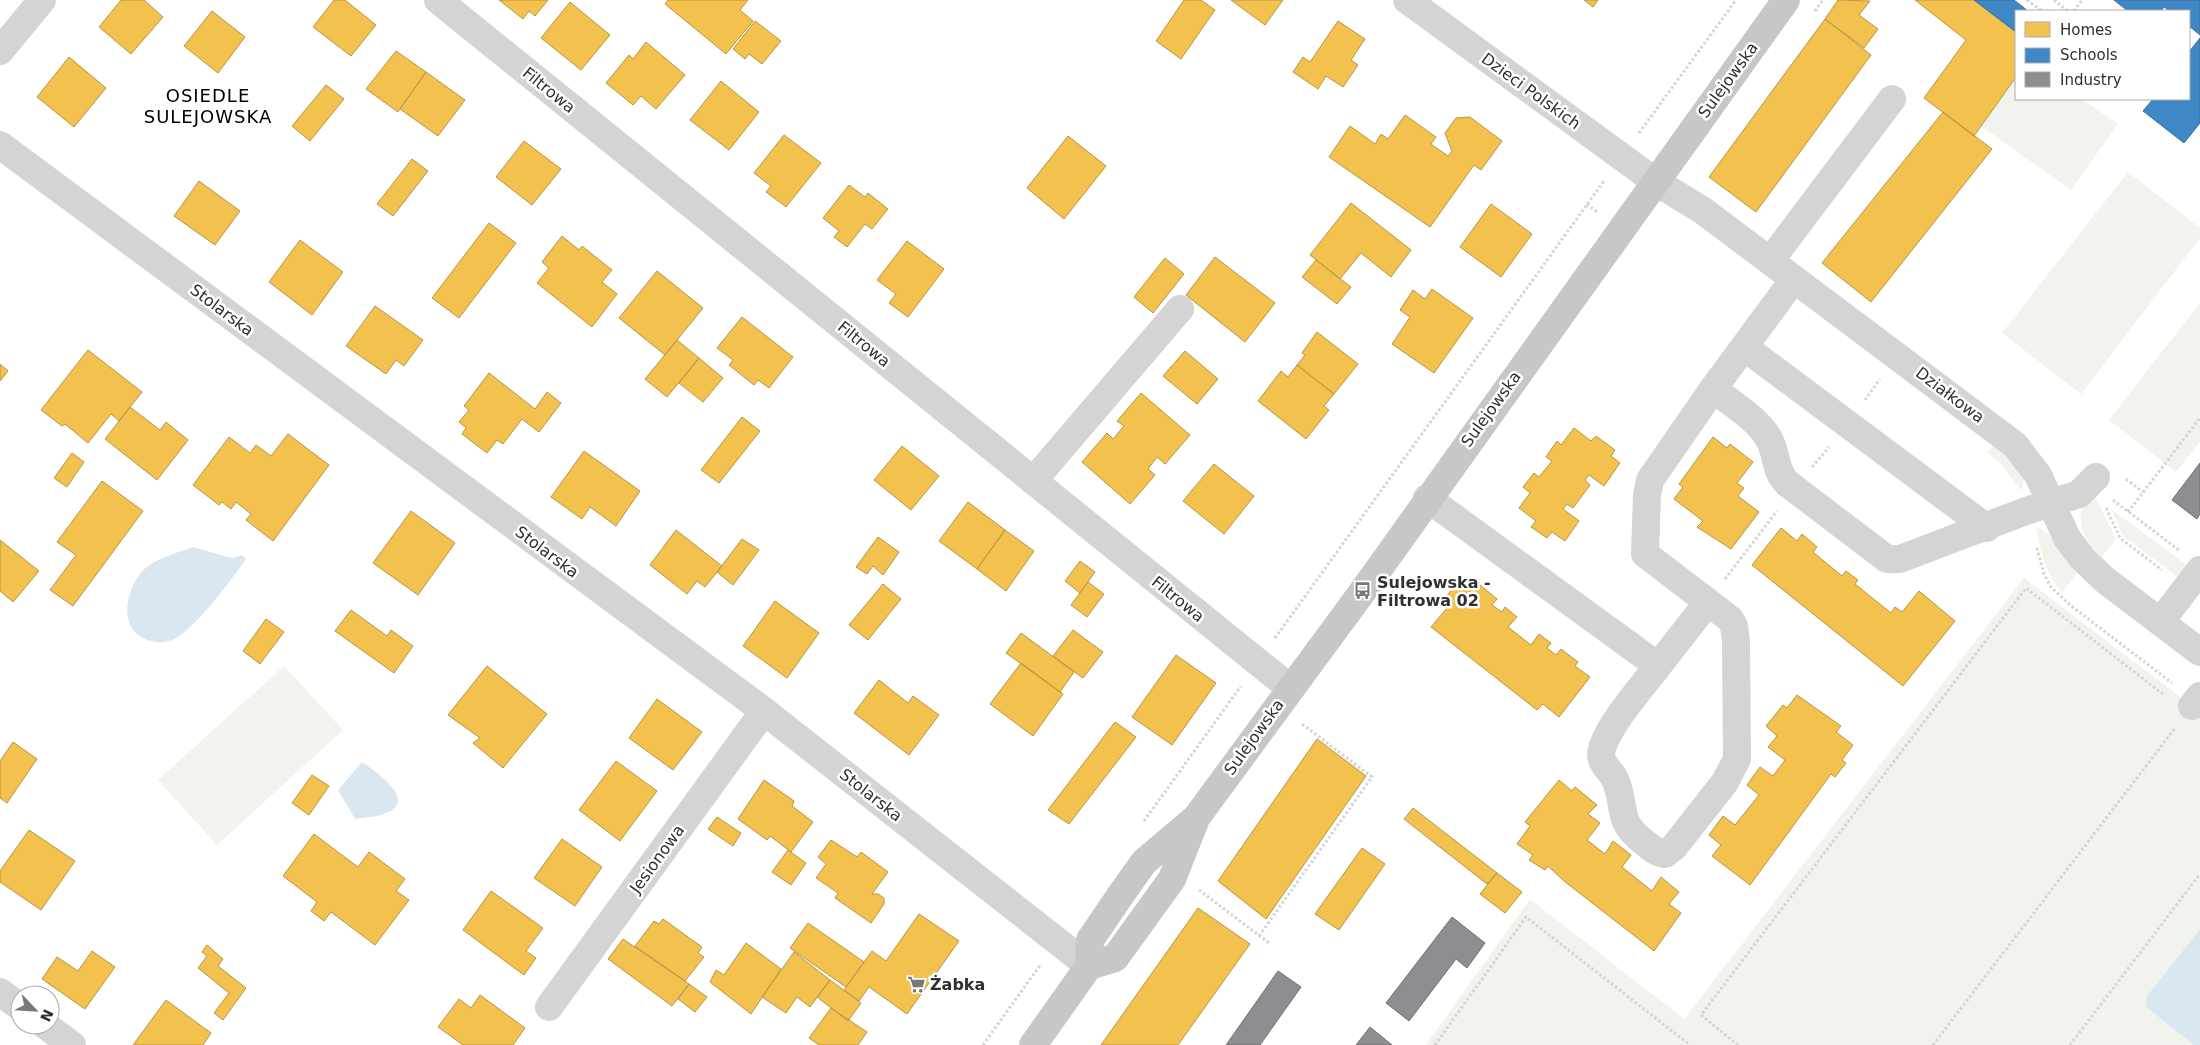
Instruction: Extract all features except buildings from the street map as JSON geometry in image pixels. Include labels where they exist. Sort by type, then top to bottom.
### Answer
[{"type":"main road","name":"Sulejowska","points":[[1089,966],[1115,958],[1172,879],[1196,818],[1363,590],[1427,498],[1786,0]]},
{"type":"main road","points":[[1033,1045],[1089,966]]},
{"type":"street","points":[[0,52],[42,0]]},
{"type":"street","name":"Filtrowa","points":[[438,0],[1290,688]]},
{"type":"street","name":"Dzieci Polskich","points":[[1407,0],[1656,182]]},
{"type":"street","points":[[1770,261],[1892,99]]},
{"type":"street","name":"Stolarska","points":[[0,145],[764,711],[1089,966]]},
{"type":"street","name":"Działkowa","points":[[1656,182],[1702,210],[2015,445],[2038,475],[2038,507],[2068,538],[2082,558],[2105,580],[2200,652]]},
{"type":"street","points":[[1708,602],[1611,729],[1604,743],[1601,755],[1604,765],[1615,779],[1629,829],[1656,851],[1665,854],[1674,847],[1725,782],[1736,759],[1735,630],[1730,619],[1708,602],[1649,558],[1645,548],[1650,480],[1712,389],[1794,279]]},
{"type":"street","points":[[1033,481],[1180,309]]},
{"type":"street","points":[[1744,347],[1987,528]]},
{"type":"street","points":[[1712,389],[1759,426],[1771,443],[1781,478],[1794,490],[1887,559],[1900,559],[1987,528],[2038,507],[2079,494],[2095,483]]},
{"type":"street","points":[[1427,498],[1658,666]]},
{"type":"street","points":[[2161,622],[2190,571]]},
{"type":"street","name":"Jesionowa","points":[[549,1007],[764,711]]},
{"type":"street","points":[[58,1035],[72,1045]]},
{"type":"path","points":[[1143,822],[1736,0]]},
{"type":"path","points":[[1811,16],[1823,0]]},
{"type":"path","points":[[2027,0],[2041,10]]},
{"type":"path","points":[[2054,0],[2067,10]]},
{"type":"path","points":[[1587,204],[1600,214]]},
{"type":"path","points":[[1873,373],[1889,384]]},
{"type":"path","points":[[2128,512],[2200,418]]},
{"type":"path","points":[[2095,483],[2190,571]]},
{"type":"path","points":[[2095,483],[2120,538],[2190,571]]},
{"type":"path","points":[[1708,602],[1794,490]]},
{"type":"path","points":[[2038,507],[2044,574],[2050,587],[2194,704]]},
{"type":"path","points":[[1738,1045],[1701,1015],[2026,588],[2194,704]]},
{"type":"path","points":[[1933,1045],[2194,704]]},
{"type":"path","points":[[1296,732],[1307,716]]},
{"type":"path","points":[[1259,936],[1372,777],[1302,724]]},
{"type":"path","points":[[2070,1045],[2200,874]]},
{"type":"path","points":[[1195,886],[1268,943]]},
{"type":"path","points":[[1435,1045],[1526,917],[1690,1045]]},
{"type":"path","points":[[983,1045],[1058,940]]},
{"type":"shaded area","points":[[2015,78],[2015,100],[2083,100],[2118,124],[2071,190],[1981,126]]},
{"type":"shaded area","points":[[2128,172],[2200,228],[2200,238],[2081,394],[2002,333]]},
{"type":"shaded area","points":[[2200,303],[2200,441],[2176,472],[2109,420]]},
{"type":"shaded area","points":[[1995,444],[2007,454],[2024,477],[2022,491],[2000,463],[1987,453]]},
{"type":"shaded area","points":[[2095,497],[2116,539],[2102,557],[2088,541],[2082,530],[2081,523],[2082,509]]},
{"type":"shaded area","points":[[2111,509],[2192,569],[2183,581],[2123,536]]},
{"type":"shaded area","points":[[2036,528],[2049,534],[2077,573],[2062,592],[2048,570]]},
{"type":"shaded area","points":[[193,547],[232,558],[242,555],[246,559],[212,604],[180,635],[169,641],[161,642],[150,641],[140,636],[133,630],[127,613],[130,593],[139,575],[144,569],[157,561]]},
{"type":"shaded area","points":[[2024,578],[2200,712],[2200,1045],[1426,1045],[1530,899],[1684,1019]]},
{"type":"shaded area","points":[[284,666],[343,730],[217,845],[158,780]]},
{"type":"shaded area","points":[[362,762],[389,783],[398,798],[397,804],[392,810],[384,814],[355,819],[338,790]]},
{"type":"shaded area","points":[[2200,929],[2200,1045],[2194,1045],[2146,1007],[2147,996]]},
{"type":"place","name":"Sulejowska - Filtrowa 02","points":[[1363,591]]},
{"type":"place","name":"Żabka","points":[[916,984]]},
{"type":"district","name":"OSIEDLE SULEJOWSKA","points":[[208,105]]}]
